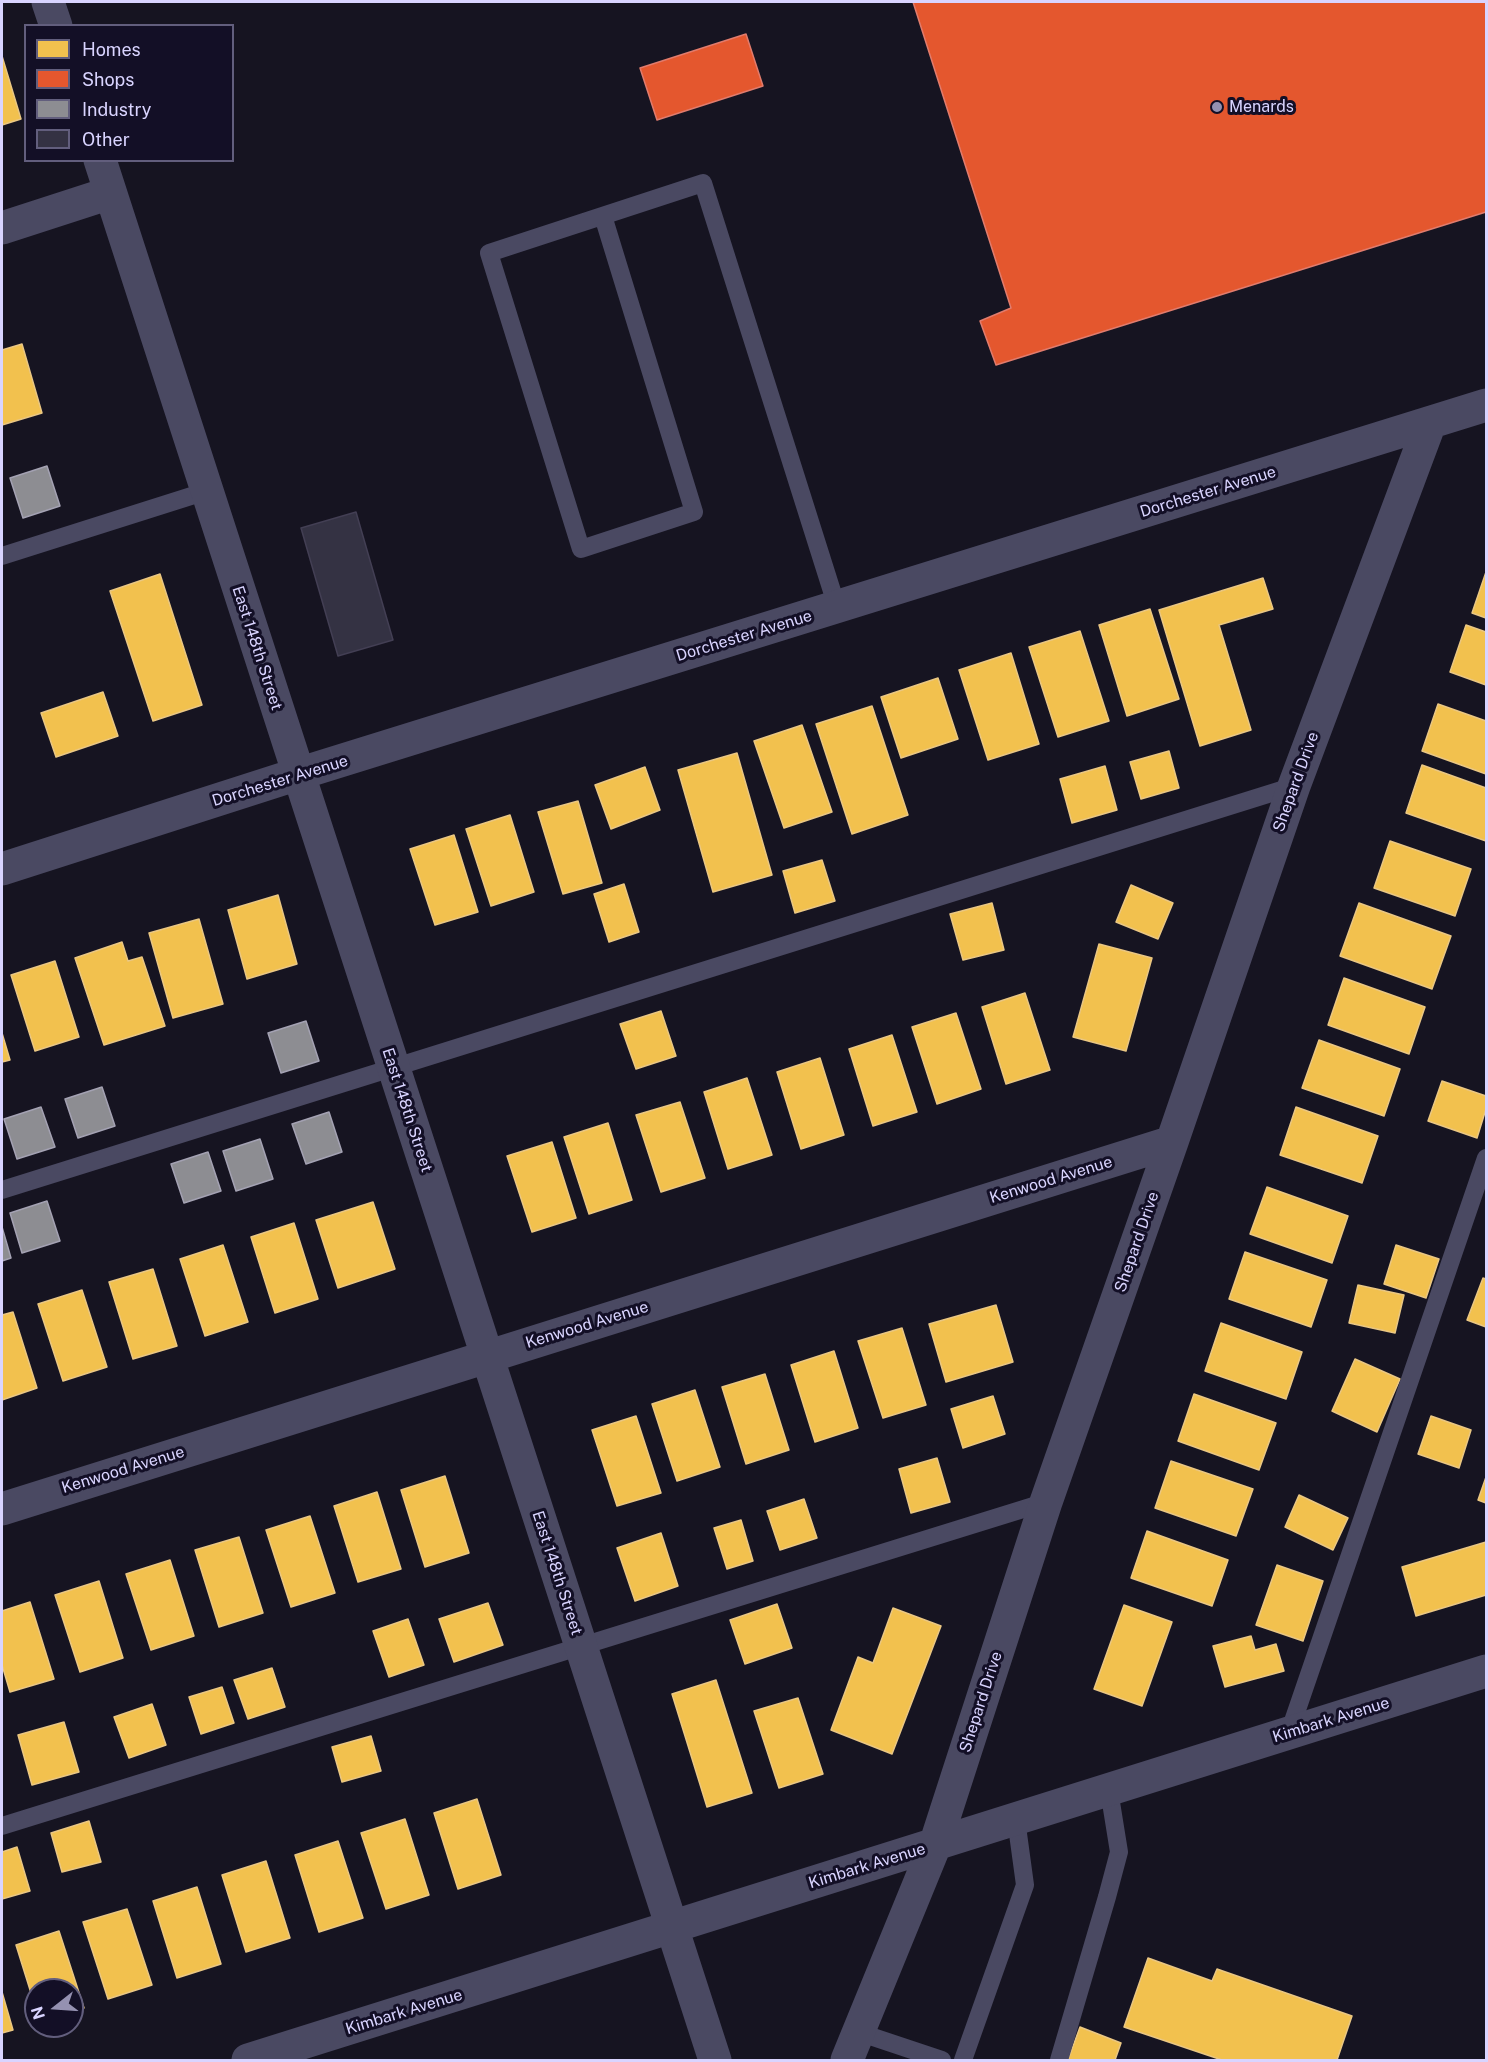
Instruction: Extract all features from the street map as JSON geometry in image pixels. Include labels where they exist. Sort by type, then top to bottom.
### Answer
[{"type":"street","points":[[48,2],[55,24]]},
{"type":"street","name":"East 148th Street","points":[[101,162],[715,2061]]},
{"type":"street","points":[[2,228],[110,193]]},
{"type":"street","name":"Dorchester Avenue","points":[[2,869],[298,774],[1486,405]]},
{"type":"street","name":"Shepard Drive","points":[[853,2046],[934,1845],[1046,1502],[1294,786],[1430,423]]},
{"type":"street","name":"Kenwood Avenue","points":[[2,1509],[1172,1142]]},
{"type":"street","name":"Kimbark Avenue","points":[[248,2061],[1486,1671]]},
{"type":"lane","points":[[603,216],[694,512],[581,549],[489,253],[703,183],[837,607]]},
{"type":"lane","points":[[2,556],[207,491]]},
{"type":"lane","points":[[2,1190],[1294,786]]},
{"type":"lane","points":[[1289,1733],[1486,1158]]},
{"type":"lane","points":[[2,1826],[1046,1502]]},
{"type":"lane","points":[[1059,2061],[1119,1852],[1109,1790]]},
{"type":"lane","points":[[963,2061],[1025,1885],[1016,1819]]},
{"type":"lane","points":[[853,2046],[942,2061]]},
{"type":"building: Homes","points":[[2,56],[21,119],[2,125]]},
{"type":"building: Homes","points":[[22,344],[42,413],[2,425],[2,350]]},
{"type":"building: Homes","points":[[1486,572],[1486,618],[1472,613]]},
{"type":"building: Homes","points":[[160,574],[202,705],[153,721],[110,591]]},
{"type":"building: Homes","points":[[1263,578],[1273,609],[1219,625],[1251,730],[1200,746],[1159,610]]},
{"type":"building: Homes","points":[[1150,609],[1179,699],[1127,716],[1099,625]]},
{"type":"building: Homes","points":[[1466,625],[1486,632],[1486,685],[1450,672]]},
{"type":"building: Homes","points":[[1080,631],[1109,721],[1058,737],[1029,647]]},
{"type":"building: Homes","points":[[1011,653],[1039,744],[988,760],[959,670]]},
{"type":"building: Homes","points":[[938,678],[958,739],[901,758],[881,697]]},
{"type":"building: Homes","points":[[103,692],[118,736],[56,757],[41,713]]},
{"type":"building: Homes","points":[[1438,704],[1486,721],[1486,774],[1422,751]]},
{"type":"building: Homes","points":[[872,706],[908,815],[852,834],[816,724]]},
{"type":"building: Homes","points":[[802,725],[832,812],[784,828],[754,741]]},
{"type":"building: Homes","points":[[1169,751],[1179,788],[1141,799],[1130,762]]},
{"type":"building: Homes","points":[[737,753],[772,875],[713,892],[678,770]]},
{"type":"building: Homes","points":[[1422,765],[1486,788],[1486,841],[1406,813]]},
{"type":"building: Homes","points":[[1105,766],[1117,810],[1072,823],[1060,779]]},
{"type":"building: Homes","points":[[645,767],[660,810],[611,829],[595,785]]},
{"type":"building: Homes","points":[[578,801],[602,883],[563,894],[538,812]]},
{"type":"building: Homes","points":[[510,815],[534,892],[491,906],[466,829]]},
{"type":"building: Homes","points":[[454,835],[478,912],[435,925],[410,849]]},
{"type":"building: Homes","points":[[1390,841],[1471,869],[1455,916],[1374,888]]},
{"type":"building: Homes","points":[[822,860],[835,901],[795,913],[783,871]]},
{"type":"building: Homes","points":[[624,884],[639,932],[609,942],[594,894]]},
{"type":"building: Homes","points":[[1131,885],[1173,903],[1158,939],[1116,922]]},
{"type":"building: Homes","points":[[278,895],[297,964],[247,979],[228,910]]},
{"type":"building: Homes","points":[[992,903],[1004,950],[963,960],[950,914]]},
{"type":"building: Homes","points":[[1359,903],[1451,936],[1432,989],[1340,956]]},
{"type":"building: Homes","points":[[199,919],[223,1004],[173,1018],[149,933]]},
{"type":"building: Homes","points":[[122,942],[128,961],[142,957],[165,1026],[104,1045],[75,958]]},
{"type":"building: Homes","points":[[1099,944],[1152,958],[1126,1051],[1073,1037]]},
{"type":"building: Homes","points":[[55,961],[79,1037],[35,1051],[11,975]]},
{"type":"building: Homes","points":[[1344,978],[1425,1007],[1409,1054],[1328,1025]]},
{"type":"building: Homes","points":[[1025,993],[1050,1070],[1006,1084],[982,1007]]},
{"type":"building: Homes","points":[[661,1011],[676,1056],[636,1069],[620,1024]]},
{"type":"building: Homes","points":[[956,1013],[981,1089],[937,1104],[912,1027]]},
{"type":"building: Homes","points":[[2,1033],[10,1060],[2,1062]]},
{"type":"building: Homes","points":[[892,1035],[917,1112],[873,1126],[849,1049]]},
{"type":"building: Homes","points":[[1319,1040],[1400,1069],[1384,1116],[1302,1088]]},
{"type":"building: Homes","points":[[820,1058],[844,1135],[801,1149],[777,1072]]},
{"type":"building: Homes","points":[[747,1078],[772,1155],[728,1169],[704,1092]]},
{"type":"building: Homes","points":[[1442,1081],[1486,1096],[1486,1109],[1477,1138],[1428,1121]]},
{"type":"building: Homes","points":[[680,1102],[705,1178],[661,1192],[636,1115]]},
{"type":"building: Homes","points":[[1296,1107],[1378,1136],[1362,1183],[1280,1155]]},
{"type":"building: Homes","points":[[608,1123],[632,1200],[589,1214],[564,1137]]},
{"type":"building: Homes","points":[[552,1142],[576,1218],[532,1232],[507,1156]]},
{"type":"building: Homes","points":[[1267,1187],[1348,1216],[1332,1263],[1250,1234]]},
{"type":"building: Homes","points":[[373,1202],[395,1269],[338,1288],[316,1220]]},
{"type":"building: Homes","points":[[294,1223],[318,1299],[275,1313],[251,1237]]},
{"type":"building: Homes","points":[[223,1245],[248,1322],[205,1336],[180,1259]]},
{"type":"building: Homes","points":[[1396,1245],[1439,1259],[1426,1298],[1384,1284]]},
{"type":"building: Homes","points":[[1245,1252],[1327,1280],[1311,1327],[1229,1299]]},
{"type":"building: Homes","points":[[153,1269],[177,1346],[133,1359],[109,1282]]},
{"type":"building: Homes","points":[[1483,1278],[1486,1279],[1486,1327],[1467,1320]]},
{"type":"building: Homes","points":[[1358,1285],[1404,1295],[1395,1333],[1349,1323]]},
{"type":"building: Homes","points":[[82,1290],[107,1367],[63,1381],[38,1304]]},
{"type":"building: Homes","points":[[996,1305],[1013,1362],[946,1382],[929,1324]]},
{"type":"building: Homes","points":[[13,1312],[37,1388],[2,1400],[2,1315]]},
{"type":"building: Homes","points":[[1221,1323],[1302,1352],[1286,1399],[1205,1371]]},
{"type":"building: Homes","points":[[902,1328],[926,1405],[883,1418],[858,1341]]},
{"type":"building: Homes","points":[[834,1351],[858,1428],[815,1442],[791,1365]]},
{"type":"building: Homes","points":[[1355,1359],[1400,1379],[1377,1432],[1332,1411]]},
{"type":"building: Homes","points":[[765,1374],[789,1450],[746,1464],[722,1387]]},
{"type":"building: Homes","points":[[695,1390],[720,1467],[677,1481],[652,1404]]},
{"type":"building: Homes","points":[[1194,1394],[1276,1423],[1259,1470],[1178,1441]]},
{"type":"building: Homes","points":[[993,1396],[1005,1434],[963,1448],[951,1409]]},
{"type":"building: Homes","points":[[636,1416],[661,1493],[617,1506],[592,1430]]},
{"type":"building: Homes","points":[[1431,1416],[1471,1430],[1459,1468],[1418,1454]]},
{"type":"building: Homes","points":[[937,1458],[950,1502],[911,1513],[899,1469]]},
{"type":"building: Homes","points":[[1171,1461],[1253,1489],[1236,1536],[1155,1508]]},
{"type":"building: Homes","points":[[445,1476],[469,1553],[425,1567],[401,1490]]},
{"type":"building: Homes","points":[[1486,1477],[1486,1503],[1478,1500]]},
{"type":"building: Homes","points":[[377,1492],[401,1569],[358,1582],[334,1506]]},
{"type":"building: Homes","points":[[1299,1495],[1348,1518],[1333,1550],[1285,1527]]},
{"type":"building: Homes","points":[[804,1499],[817,1538],[780,1550],[767,1511]]},
{"type":"building: Homes","points":[[310,1516],[335,1593],[291,1607],[266,1530]]},
{"type":"building: Homes","points":[[741,1520],[753,1561],[727,1569],[714,1528]]},
{"type":"building: Homes","points":[[1147,1531],[1228,1560],[1212,1606],[1131,1578]]},
{"type":"building: Homes","points":[[661,1533],[678,1586],[635,1601],[617,1548]]},
{"type":"building: Homes","points":[[239,1537],[263,1613],[219,1627],[195,1550]]},
{"type":"building: Homes","points":[[1486,1542],[1486,1595],[1416,1616],[1402,1567]]},
{"type":"building: Homes","points":[[170,1560],[194,1636],[151,1650],[126,1574]]},
{"type":"building: Homes","points":[[1277,1565],[1323,1581],[1303,1641],[1256,1625]]},
{"type":"building: Homes","points":[[99,1581],[123,1658],[80,1672],[55,1595]]},
{"type":"building: Homes","points":[[30,1602],[54,1679],[10,1692],[2,1665],[2,1611]]},
{"type":"building: Homes","points":[[488,1603],[503,1645],[454,1662],[439,1619]]},
{"type":"building: Homes","points":[[777,1604],[792,1648],[745,1664],[730,1620]]},
{"type":"building: Homes","points":[[1124,1605],[1172,1622],[1142,1706],[1094,1689]]},
{"type":"building: Homes","points":[[893,1608],[941,1626],[892,1754],[831,1730],[858,1657],[873,1663]]},
{"type":"building: Homes","points":[[408,1619],[424,1665],[389,1677],[373,1631]]},
{"type":"building: Homes","points":[[1251,1636],[1255,1650],[1276,1644],[1284,1671],[1225,1687],[1213,1646]]},
{"type":"building: Homes","points":[[272,1668],[285,1707],[248,1719],[234,1680]]},
{"type":"building: Homes","points":[[716,1680],[752,1793],[707,1807],[672,1694]]},
{"type":"building: Homes","points":[[222,1687],[234,1723],[201,1734],[189,1697]]},
{"type":"building: Homes","points":[[798,1698],[823,1774],[779,1788],[754,1711]]},
{"type":"building: Homes","points":[[152,1704],[166,1745],[129,1758],[114,1717]]},
{"type":"building: Homes","points":[[64,1722],[79,1772],[32,1785],[18,1735]]},
{"type":"building: Homes","points":[[371,1736],[381,1771],[342,1782],[332,1747]]},
{"type":"building: Homes","points":[[477,1799],[501,1875],[458,1889],[434,1813]]},
{"type":"building: Homes","points":[[405,1819],[429,1895],[386,1909],[361,1833]]},
{"type":"building: Homes","points":[[89,1821],[101,1862],[62,1872],[51,1833]]},
{"type":"building: Homes","points":[[338,1841],[363,1918],[319,1932],[295,1855]]},
{"type":"building: Homes","points":[[17,1847],[30,1891],[2,1899],[2,1852]]},
{"type":"building: Homes","points":[[266,1861],[290,1938],[246,1952],[222,1875]]},
{"type":"building: Homes","points":[[197,1887],[221,1964],[177,1978],[153,1901]]},
{"type":"building: Homes","points":[[127,1909],[152,1985],[108,1999],[83,1922]]},
{"type":"building: Homes","points":[[59,1931],[74,1978],[26,1978],[16,1945]]},
{"type":"building: Homes","points":[[1148,1958],[1212,1981],[1217,1969],[1352,2016],[1337,2060],[1222,2060],[1124,2027]]},
{"type":"building: Homes","points":[[2,1992],[13,2030],[2,2033]]},
{"type":"building: Homes","points":[[1080,2027],[1121,2043],[1115,2060],[1068,2060]]},
{"type":"building: Shops","name":"Menards","points":[[913,2],[1486,2],[1486,212],[996,365],[980,321],[1011,308]]},
{"type":"building: Shops","points":[[746,34],[763,86],[657,120],[640,68]]},
{"type":"building: Industry","points":[[47,466],[60,506],[23,518],[10,478]]},
{"type":"building: Industry","points":[[306,1021],[319,1061],[281,1073],[268,1033]]},
{"type":"building: Industry","points":[[102,1087],[115,1126],[78,1138],[65,1099]]},
{"type":"building: Industry","points":[[41,1107],[55,1147],[17,1159],[4,1119]]},
{"type":"building: Industry","points":[[329,1112],[342,1152],[306,1164],[292,1124]]},
{"type":"building: Industry","points":[[260,1139],[273,1179],[236,1191],[223,1151]]},
{"type":"building: Industry","points":[[208,1152],[221,1191],[184,1203],[171,1164]]},
{"type":"building: Industry","points":[[47,1201],[60,1241],[22,1253],[10,1213]]},
{"type":"building: Industry","points":[[2,1227],[11,1258],[2,1261]]},
{"type":"building: Other","points":[[356,512],[393,640],[338,656],[301,528]]},
{"type":"place","name":"Menards","points":[[1217,107]]}]
